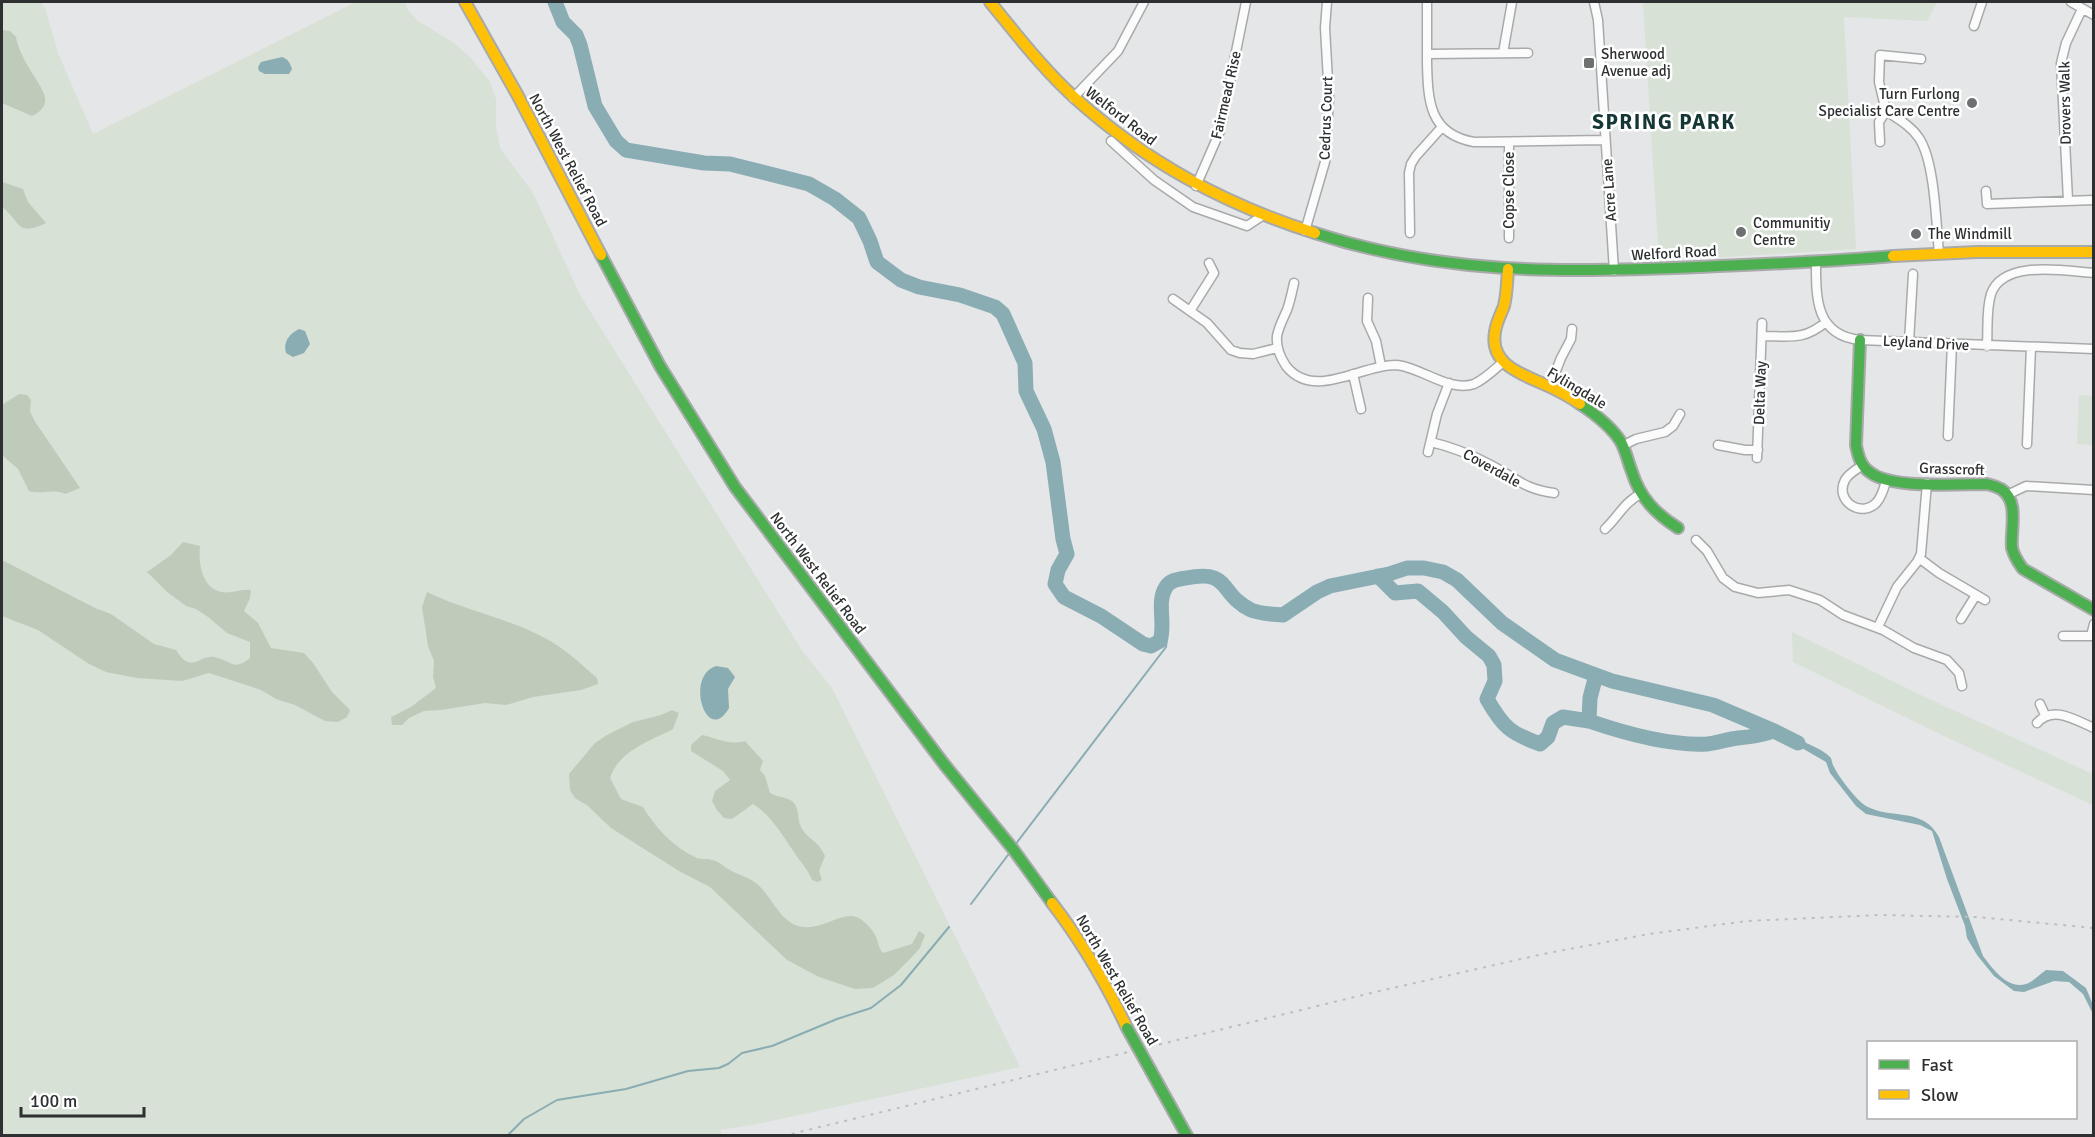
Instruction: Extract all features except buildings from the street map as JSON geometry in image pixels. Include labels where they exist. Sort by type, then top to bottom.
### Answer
[{"type":"street","name":"North West Relief Road","points":[[465,2],[518,96],[660,366],[735,488],[944,764],[1013,849],[1079,939],[1187,1136]]},
{"type":"street","name":"Welford Road","points":[[990,2],[1036,59],[1073,98],[1161,165],[1196,186],[1262,216],[1305,231],[1412,257],[1508,269],[1614,271],[1939,253],[2094,252]]},
{"type":"street","points":[[1073,98],[1118,51],[1144,2]]},
{"type":"street","name":"Fairmead Rise","points":[[1196,186],[1220,131],[1246,2]]},
{"type":"street","name":"Cedrus Court","points":[[1305,231],[1325,162],[1329,98],[1325,28],[1327,2]]},
{"type":"street","points":[[1427,2],[1427,92],[1432,111],[1442,127],[1467,141],[1605,140]]},
{"type":"street","points":[[1503,53],[1512,2]]},
{"type":"street","name":"Acre Lane","points":[[1594,2],[1598,21],[1614,271]]},
{"type":"street","points":[[1974,26],[1982,2]]},
{"type":"street","points":[[2072,2],[2094,15]]},
{"type":"street","name":"Drovers Walk","points":[[2068,200],[2061,63],[2066,43],[2082,9]]},
{"type":"street","points":[[1427,54],[1528,53]]},
{"type":"street","points":[[1921,59],[1880,55],[1879,82],[1886,111],[1909,127],[1925,148],[1939,253]]},
{"type":"street","points":[[1880,142],[1879,122],[1886,111]]},
{"type":"street","points":[[1410,232],[1409,172],[1411,164],[1442,127]]},
{"type":"street","name":"Welford Road","points":[[1111,141],[1154,180],[1193,207],[1247,226],[1262,216]]},
{"type":"street","name":"Copse Close","points":[[1509,142],[1509,238]]},
{"type":"street","points":[[1154,180],[1161,165]]},
{"type":"street","points":[[1986,191],[1986,204],[2094,200]]},
{"type":"street","points":[[1762,336],[1800,336],[1812,333],[1826,322],[1817,302],[1816,261]]},
{"type":"street","points":[[1190,311],[1214,273],[1209,263]]},
{"type":"street","points":[[1294,283],[1287,310],[1279,327],[1277,348],[1294,374],[1308,380],[1323,381],[1381,366],[1399,365],[1463,386],[1476,383],[1503,362],[1498,352],[1494,332],[1505,301],[1508,269]]},
{"type":"street","points":[[1987,346],[1990,296],[2004,277],[2025,270],[2094,273]]},
{"type":"street","points":[[1909,342],[1912,274]]},
{"type":"street","points":[[1368,298],[1367,321],[1376,341],[1381,366]]},
{"type":"street","points":[[1173,299],[1213,329],[1231,350],[1253,354],[1277,348]]},
{"type":"street","name":"Leyland Drive","points":[[1826,322],[1843,335],[1860,340],[2094,349]]},
{"type":"street","name":"Delta Way","points":[[1718,445],[1758,454],[1762,323]]},
{"type":"street","points":[[1550,387],[1571,339],[1572,329]]},
{"type":"street","points":[[1860,340],[1856,445],[1863,465],[1874,476],[1887,481],[1881,496],[1874,505],[1864,509],[1850,505],[1844,498],[1843,484],[1847,477],[1863,465]]},
{"type":"street","points":[[1948,436],[1952,344]]},
{"type":"street","points":[[2027,444],[2031,347]]},
{"type":"street","name":"Fylingdale","points":[[1503,362],[1516,373],[1550,387],[1600,419],[1624,445],[1641,494],[1657,514],[1678,528]]},
{"type":"street","points":[[1353,374],[1361,409]]},
{"type":"street","points":[[1428,452],[1437,414],[1449,383]]},
{"type":"street","points":[[1624,445],[1665,432],[1673,426],[1680,414]]},
{"type":"street","name":"Coverdale","points":[[1431,442],[1458,449],[1531,489],[1554,493]]},
{"type":"street","name":"Grasscroft","points":[[1887,481],[1988,484],[1999,488],[2007,495]]},
{"type":"street","points":[[1878,627],[1897,587],[1919,558],[1927,483]]},
{"type":"street","points":[[2094,490],[2026,486],[2007,495],[2012,506],[2012,549],[2016,562],[2094,610]]},
{"type":"street","points":[[1605,529],[1621,513],[1627,502],[1641,494]]},
{"type":"street","points":[[1696,540],[1707,551],[1723,578],[1735,587],[1758,593],[1783,590],[1820,600],[1843,615],[1878,627],[1914,648],[1947,660],[1959,673],[1962,686]]},
{"type":"street","points":[[1919,558],[1939,573],[1986,600]]},
{"type":"street","points":[[1961,619],[1976,595]]},
{"type":"street","points":[[2064,636],[2092,636],[2094,624]]},
{"type":"street","points":[[2040,704],[2045,716]]},
{"type":"street","points":[[2037,723],[2045,716],[2058,714],[2094,728]]},
{"type":"shaded area","points":[[2,2],[41,2],[45,8],[58,53],[93,134],[356,2],[405,2],[408,10],[418,21],[454,43],[470,57],[490,82],[496,99],[496,126],[500,148],[533,193],[580,295],[803,652],[832,688],[1020,1067],[720,1130],[722,1135],[2,1136]]},
{"type":"shaded area","points":[[1643,2],[1937,2],[1927,21],[1844,17],[1856,249],[1659,261]]},
{"type":"shaded area","points":[[2079,395],[2093,396],[2093,445],[2077,444]]},
{"type":"shaded area","points":[[1792,632],[1929,699],[2093,774],[2093,805],[1946,737],[1793,662]]},
{"type":"green space","points":[[3,30],[10,31],[16,37],[23,57],[44,93],[43,107],[32,116],[2,103]]},
{"type":"green space","points":[[2,182],[23,189],[28,202],[46,223],[29,229],[20,225],[2,207]]},
{"type":"green space","points":[[19,394],[27,395],[31,400],[30,411],[34,420],[80,488],[65,494],[29,491],[18,469],[2,455],[2,405]]},
{"type":"green space","points":[[183,542],[200,546],[202,571],[209,585],[215,590],[232,592],[251,590],[244,611],[258,623],[271,648],[304,653],[332,692],[350,710],[347,717],[338,722],[325,721],[261,690],[209,673],[182,681],[137,678],[106,672],[89,664],[38,630],[2,616],[2,560],[111,614],[154,644],[176,650],[186,661],[191,663],[214,657],[232,664],[240,664],[250,658],[250,642],[227,633],[196,609],[186,606],[167,592],[147,572],[171,555]]},
{"type":"green space","points":[[427,592],[545,638],[566,651],[585,667],[597,678],[598,684],[581,690],[533,697],[506,705],[485,703],[424,711],[409,718],[402,725],[392,725],[391,717],[411,707],[436,688],[433,677],[434,661],[428,646],[422,607]]},
{"type":"green space","points":[[672,710],[679,713],[673,729],[636,748],[615,768],[610,778],[621,799],[643,807],[665,836],[687,853],[697,858],[717,861],[759,885],[781,914],[793,924],[812,927],[839,918],[855,916],[872,930],[883,953],[912,944],[919,931],[925,935],[920,948],[894,975],[873,988],[855,989],[819,977],[787,960],[710,887],[679,871],[611,828],[588,806],[575,798],[570,790],[569,774],[595,743],[633,722]]},
{"type":"green space","points":[[702,735],[728,742],[745,741],[763,761],[760,770],[765,776],[770,793],[795,804],[801,827],[825,856],[819,871],[822,880],[818,882],[812,880],[776,826],[753,804],[732,819],[724,818],[717,810],[712,801],[715,791],[730,780],[723,771],[691,751],[691,745]]},
{"type":"water","points":[[282,57],[287,60],[292,69],[289,74],[265,74],[259,71],[258,67],[261,62]]},
{"type":"water","points":[[299,329],[305,331],[310,344],[304,353],[293,357],[286,353],[285,345],[292,333]]},
{"type":"water","points":[[716,666],[728,668],[735,677],[728,689],[729,708],[721,718],[713,719],[702,705],[700,694],[701,682],[706,672]]},
{"type":"water","points":[[1781,732],[1827,754],[1844,782],[1866,806],[1915,817],[1932,827],[1939,837],[1983,956],[2001,977],[2019,985],[2031,982],[2046,970],[2063,971],[2086,988],[2093,1005],[2093,1014],[2083,994],[2069,982],[2054,981],[2024,992],[2014,991],[1994,976],[1967,938],[1965,926],[1932,831],[1920,825],[1866,814],[1856,806],[1830,773],[1826,762],[1788,740],[1772,735]]},
{"type":"waterway","points":[[555,2],[563,22],[576,35],[580,45],[595,106],[616,141],[626,150],[704,163],[730,164],[809,184],[835,199],[859,218],[877,262],[901,280],[919,287],[960,295],[995,307],[1003,314],[1025,363],[1026,391],[1044,429],[1053,462],[1067,554],[1058,570],[1055,584],[1064,597],[1101,616],[1143,644],[1151,646],[1160,641],[1162,634],[1163,593],[1172,581],[1178,579],[1211,577],[1218,580],[1233,597],[1251,610],[1283,615],[1330,586],[1407,568],[1424,568],[1443,572],[1457,580],[1502,623],[1555,660],[1612,681],[1713,705],[1798,743]]},
{"type":"waterway","points":[[1378,576],[1395,593],[1418,591],[1489,656],[1494,665],[1495,681],[1487,699],[1508,728],[1540,744],[1548,737],[1553,723],[1563,717],[1589,721]]},
{"type":"waterway","points":[[1015,845],[1166,647],[1167,638],[1163,631]]},
{"type":"waterway","points":[[1596,675],[1590,698],[1589,721],[1603,726],[1647,738],[1692,744],[1757,736],[1774,731]]},
{"type":"waterway","points":[[971,904],[1011,851]]},
{"type":"waterway","points":[[507,1136],[524,1119],[557,1100],[626,1089],[688,1071],[719,1068],[742,1053],[772,1046],[837,1019],[871,1008],[901,985],[949,927]]},
{"type":"railway","points":[[783,1136],[1371,993],[1543,954],[1649,934],[1747,921],[1879,915],[1977,917],[2094,928]]},
{"type":"traffic: fast","points":[[1315,233],[1363,247],[1410,257],[1457,264],[1552,270],[1698,267],[1893,256]]},
{"type":"traffic: fast","points":[[601,255],[660,366],[735,487],[1052,903]]},
{"type":"traffic: fast","points":[[1860,340],[1856,445],[1865,468],[1881,478],[1910,484],[1987,484],[2001,489],[2007,494],[2012,508],[2012,548],[2023,569],[2094,610]]},
{"type":"traffic: fast","points":[[1580,404],[1617,436],[1639,490],[1656,511],[1678,528]]},
{"type":"traffic: fast","points":[[1127,1028],[1151,1071]]},
{"type":"traffic: fast","points":[[1151,1071],[1187,1136]]},
{"type":"traffic: slow","points":[[465,2],[518,96],[601,255]]},
{"type":"traffic: slow","points":[[990,2],[1063,87],[1130,142],[1188,179],[1218,194],[1249,209],[1315,233]]},
{"type":"traffic: slow","points":[[1893,256],[1977,252],[2094,252]]},
{"type":"traffic: slow","points":[[1508,269],[1504,306],[1495,332],[1498,353],[1511,368],[1580,404]]},
{"type":"traffic: slow","points":[[1052,903],[1093,963],[1127,1028]]},
{"type":"place","name":"Sherwood Avenue adj","points":[[1589,63]]},
{"type":"place","name":"Turn Furlong Specialist Care Centre","points":[[1972,103]]},
{"type":"place","name":"Communitiy Centre","points":[[1741,232]]},
{"type":"place","name":"The Windmill","points":[[1916,234]]},
{"type":"district","name":"SPRING PARK","points":[[1664,122]]}]
